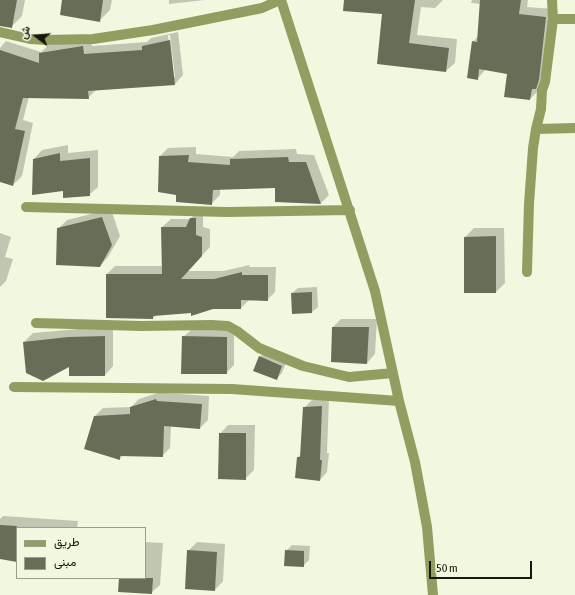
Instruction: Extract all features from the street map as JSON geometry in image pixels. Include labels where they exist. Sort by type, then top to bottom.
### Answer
[{"type":"street","points":[[0,32],[30,39],[46,40],[93,38],[153,30],[262,8],[280,0],[350,210],[375,291],[399,401],[415,462],[427,527],[432,595]]},
{"type":"street","points":[[527,272],[529,204],[533,148],[541,109],[542,90],[545,82],[553,19],[552,0]]},
{"type":"street","points":[[553,19],[575,19]]},
{"type":"street","points":[[536,129],[575,128]]},
{"type":"street","points":[[26,207],[227,212],[350,210]]},
{"type":"street","points":[[36,323],[141,326],[228,326],[259,348],[303,366],[349,377],[393,373]]},
{"type":"street","points":[[14,387],[232,389],[399,401]]},
{"type":"building","points":[[0,0],[17,0],[12,28],[0,26]]},
{"type":"building","points":[[62,0],[103,0],[100,22],[60,15]]},
{"type":"building","points":[[344,0],[415,0],[409,43],[449,48],[446,72],[377,64],[382,14],[343,11]]},
{"type":"building","points":[[480,0],[521,0],[519,14],[546,17],[539,80],[536,89],[532,89],[530,100],[504,97],[507,74],[479,69],[478,80],[467,78],[472,41],[477,42]]},
{"type":"building","points":[[170,40],[175,85],[88,91],[89,99],[23,98],[15,129],[25,131],[13,186],[0,182],[0,50],[39,63],[39,53],[83,46],[84,54],[142,50],[142,46]]},
{"type":"building","points":[[60,153],[60,161],[90,158],[90,196],[63,198],[63,191],[32,195],[33,159]]},
{"type":"building","points":[[189,155],[188,162],[230,165],[230,159],[288,157],[289,162],[306,162],[321,204],[275,202],[275,188],[213,190],[212,205],[176,202],[176,195],[158,192],[159,156]]},
{"type":"building","points":[[102,217],[112,245],[100,267],[56,265],[57,228]]},
{"type":"building","points":[[190,218],[196,218],[196,235],[202,237],[202,256],[181,279],[214,279],[242,272],[242,275],[268,275],[268,301],[241,300],[241,309],[213,309],[191,316],[191,313],[153,316],[153,319],[106,318],[106,274],[162,274],[161,227],[186,227]]},
{"type":"building","points":[[496,236],[496,293],[464,293],[464,237]]},
{"type":"building","points":[[312,292],[312,313],[292,314],[291,293]]},
{"type":"building","points":[[332,327],[369,327],[367,364],[331,362]]},
{"type":"building","points":[[105,336],[105,376],[69,376],[69,367],[43,381],[26,373],[23,342],[68,337]]},
{"type":"building","points":[[182,336],[227,337],[227,374],[181,374]]},
{"type":"building","points":[[259,356],[282,366],[277,380],[253,371]]},
{"type":"building","points":[[156,399],[157,401],[202,404],[200,429],[164,426],[163,457],[120,456],[120,460],[84,449],[94,416],[130,414],[130,407]]},
{"type":"building","points":[[322,406],[320,460],[322,460],[320,481],[295,478],[297,457],[300,457],[303,407]]},
{"type":"building","points":[[219,433],[246,433],[246,480],[218,479]]},
{"type":"building","points":[[0,525],[17,526],[16,562],[0,559]]},
{"type":"building","points":[[187,550],[217,552],[215,591],[185,589]]},
{"type":"building","points":[[285,550],[304,551],[304,567],[284,566]]},
{"type":"building","points":[[153,578],[152,594],[118,592],[119,579]]}]
